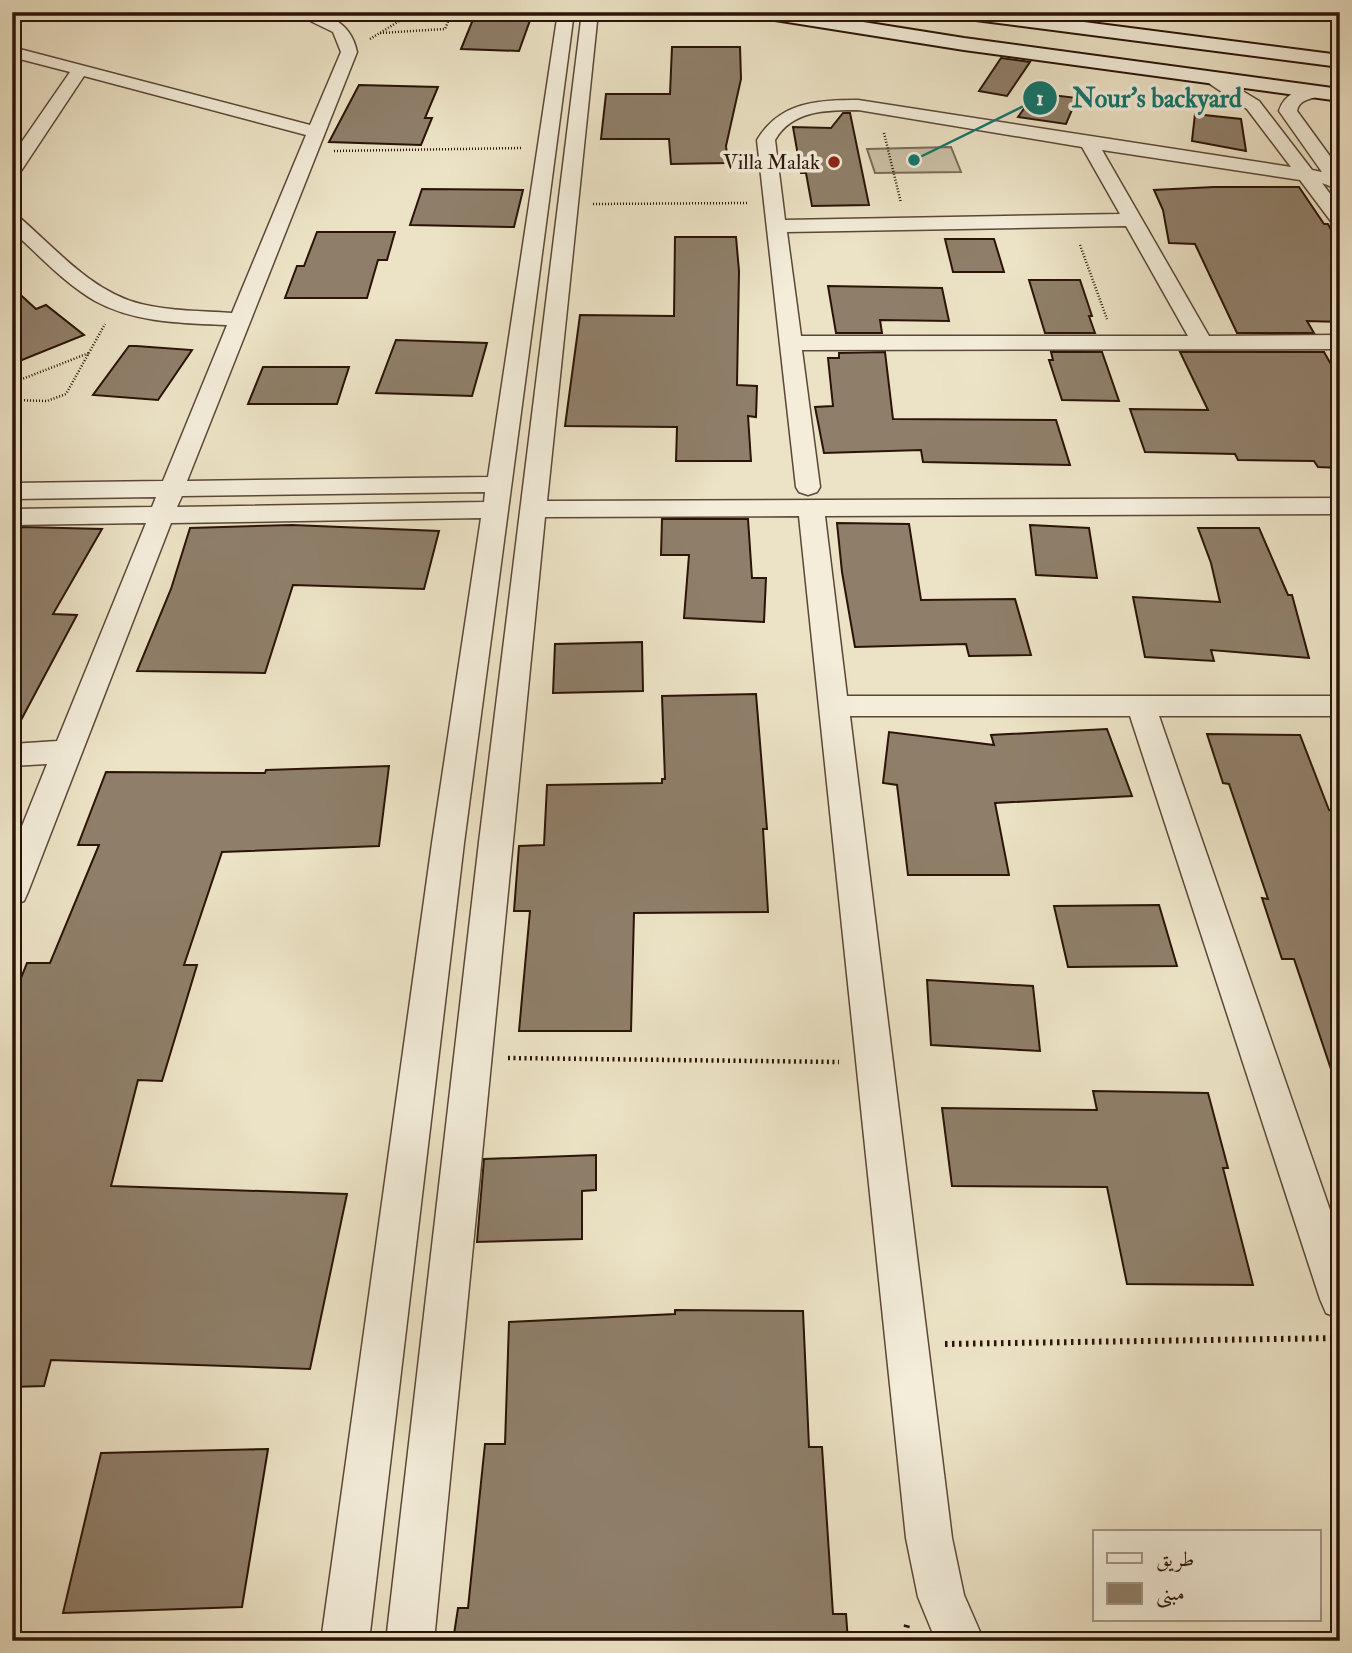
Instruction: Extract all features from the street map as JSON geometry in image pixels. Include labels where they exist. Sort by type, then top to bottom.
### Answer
[{"type":"main road","points":[[762,12],[1216,80],[1340,94]]},
{"type":"main road","points":[[844,12],[1174,59],[1340,79]]},
{"type":"main road","points":[[960,12],[1340,61]]},
{"type":"street","points":[[12,892],[160,515],[242,320],[349,52],[348,40],[335,25],[300,12]]},
{"type":"street","points":[[345,1641],[448,843],[566,12]]},
{"type":"street","points":[[410,1641],[495,842],[590,12]]},
{"type":"street","points":[[12,52],[80,70],[312,142]]},
{"type":"street","points":[[12,170],[80,70]]},
{"type":"street","points":[[1216,80],[1253,105],[1340,220]]},
{"type":"street","points":[[1315,92],[1293,99],[1288,105],[1288,111],[1339,181]]},
{"type":"street","points":[[960,1641],[942,1597],[929,1538],[766,140],[770,130],[795,113],[836,105],[879,108],[1339,181]]},
{"type":"street","points":[[1089,143],[1202,342]]},
{"type":"street","points":[[776,226],[1134,220]]},
{"type":"street","points":[[12,221],[92,289],[117,303],[153,312],[242,320]]},
{"type":"street","points":[[526,291],[558,291]]},
{"type":"street","points":[[790,343],[1340,342]]},
{"type":"street","points":[[12,491],[171,489],[535,500],[809,497],[1340,485]]},
{"type":"street","points":[[809,497],[1340,506]]},
{"type":"street","points":[[12,517],[160,515],[497,500]]},
{"type":"street","points":[[834,706],[1340,706]]},
{"type":"street","points":[[1141,706],[1336,1275]]},
{"type":"street","points":[[12,755],[67,751]]},
{"type":"street","points":[[448,843],[495,842]]},
{"type":"path","points":[[349,52],[414,12]]},
{"type":"path","points":[[380,33],[445,29],[452,12]]},
{"type":"path","points":[[879,108],[906,224]]},
{"type":"path","points":[[312,142],[547,148]]},
{"type":"path","points":[[567,204],[774,202]]},
{"type":"path","points":[[1071,221],[1115,342]]},
{"type":"path","points":[[12,400],[47,401],[66,394],[117,303]]},
{"type":"path","points":[[12,383],[89,353]]},
{"type":"path","points":[[472,1058],[875,1062]]},
{"type":"path","points":[[907,1345],[1340,1338]]},
{"type":"shaded area","points":[[951,147],[961,172],[875,173],[867,149]]},
{"type":"building","points":[[476,12],[533,12],[519,51],[461,49]]},
{"type":"building","points":[[672,47],[740,47],[741,79],[726,146],[728,163],[671,164],[669,139],[601,139],[606,94],[670,94]]},
{"type":"building","points":[[1001,58],[1030,62],[1007,96],[979,91]]},
{"type":"building","points":[[359,85],[438,87],[425,118],[432,118],[421,145],[329,142]]},
{"type":"building","points":[[1035,93],[1077,98],[1066,124],[1018,117]]},
{"type":"building","points":[[843,113],[850,113],[869,205],[812,206],[806,173],[801,173],[793,127],[831,128]]},
{"type":"building","points":[[1195,114],[1241,119],[1246,151],[1192,141]]},
{"type":"building","points":[[1299,187],[1324,224],[1328,224],[1340,247],[1340,322],[1307,321],[1314,333],[1237,333],[1195,244],[1169,243],[1163,210],[1154,190]]},
{"type":"building","points":[[422,189],[523,190],[514,227],[410,225]]},
{"type":"building","points":[[317,232],[395,232],[387,260],[378,260],[367,298],[285,298],[297,266],[304,266]]},
{"type":"building","points":[[675,237],[736,237],[739,271],[737,385],[757,386],[756,417],[748,416],[751,461],[676,461],[677,427],[565,426],[580,315],[674,316]]},
{"type":"building","points":[[945,239],[994,239],[1004,272],[953,272]]},
{"type":"building","points":[[1029,280],[1080,280],[1095,333],[1045,333]]},
{"type":"building","points":[[828,286],[942,288],[949,321],[880,320],[882,333],[836,333]]},
{"type":"building","points":[[12,287],[36,309],[46,305],[84,335],[12,364]]},
{"type":"building","points":[[396,340],[487,343],[472,396],[376,393]]},
{"type":"building","points":[[129,346],[192,350],[158,400],[93,395]]},
{"type":"building","points":[[885,352],[893,419],[1056,420],[1070,465],[923,462],[921,450],[824,453],[815,407],[833,406],[828,358],[839,358],[839,353]]},
{"type":"building","points":[[1051,352],[1102,352],[1119,401],[1062,400],[1049,360],[1053,360]]},
{"type":"building","points":[[1180,352],[1324,352],[1340,380],[1340,468],[1318,467],[1314,461],[1238,460],[1235,454],[1145,452],[1130,409],[1208,410]]},
{"type":"building","points":[[263,367],[349,367],[337,404],[248,404]]},
{"type":"building","points":[[662,519],[748,519],[752,578],[766,578],[764,622],[684,618],[689,555],[661,555]]},
{"type":"building","points":[[837,523],[909,524],[921,600],[1015,599],[1031,655],[969,656],[966,644],[855,647]]},
{"type":"building","points":[[292,525],[439,531],[424,589],[293,585],[265,673],[137,671],[171,589],[190,528]]},
{"type":"building","points":[[1030,525],[1089,528],[1097,578],[1036,575]]},
{"type":"building","points":[[22,527],[102,529],[53,614],[77,615],[12,737],[12,543]]},
{"type":"building","points":[[1198,528],[1259,528],[1288,595],[1292,595],[1309,658],[1211,650],[1214,661],[1145,657],[1133,597],[1220,602],[1211,563]]},
{"type":"building","points":[[642,642],[643,691],[553,693],[555,644]]},
{"type":"building","points":[[756,694],[767,829],[763,829],[768,912],[634,913],[631,1031],[519,1031],[530,911],[514,911],[519,846],[544,845],[547,785],[662,783],[662,779],[665,779],[662,696]]},
{"type":"building","points":[[1107,729],[1132,796],[995,803],[1009,875],[908,875],[897,785],[883,783],[889,732],[994,745],[991,735]]},
{"type":"building","points":[[1207,734],[1300,735],[1329,810],[1335,810],[1340,822],[1340,1080],[1335,1081],[1294,959],[1282,959],[1262,898],[1268,899],[1229,784],[1223,783]]},
{"type":"building","points":[[389,766],[379,846],[222,852],[184,965],[197,965],[162,1081],[138,1080],[111,1186],[347,1194],[310,1369],[51,1360],[44,1386],[12,1387],[12,1001],[27,963],[50,963],[99,845],[78,845],[106,772],[265,773],[266,770]]},
{"type":"building","points":[[1159,905],[1177,966],[1068,967],[1054,906]]},
{"type":"building","points":[[927,980],[1033,986],[1040,1051],[931,1045]]},
{"type":"building","points":[[1093,1091],[1208,1093],[1228,1168],[1223,1168],[1253,1285],[1127,1284],[1107,1187],[952,1186],[942,1108],[1097,1110]]},
{"type":"building","points":[[596,1155],[596,1190],[582,1191],[582,1239],[477,1242],[484,1159]]},
{"type":"building","points":[[675,1310],[803,1311],[809,1447],[822,1447],[833,1614],[846,1614],[848,1641],[453,1641],[458,1608],[468,1608],[485,1444],[505,1444],[509,1322],[675,1314]]},
{"type":"building","points":[[268,1449],[242,1607],[63,1613],[101,1453]]},
{"type":"place","name":"Nour's backyard","points":[[914,160]]},
{"type":"place","name":"Villa Malak","points":[[834,162]]}]
